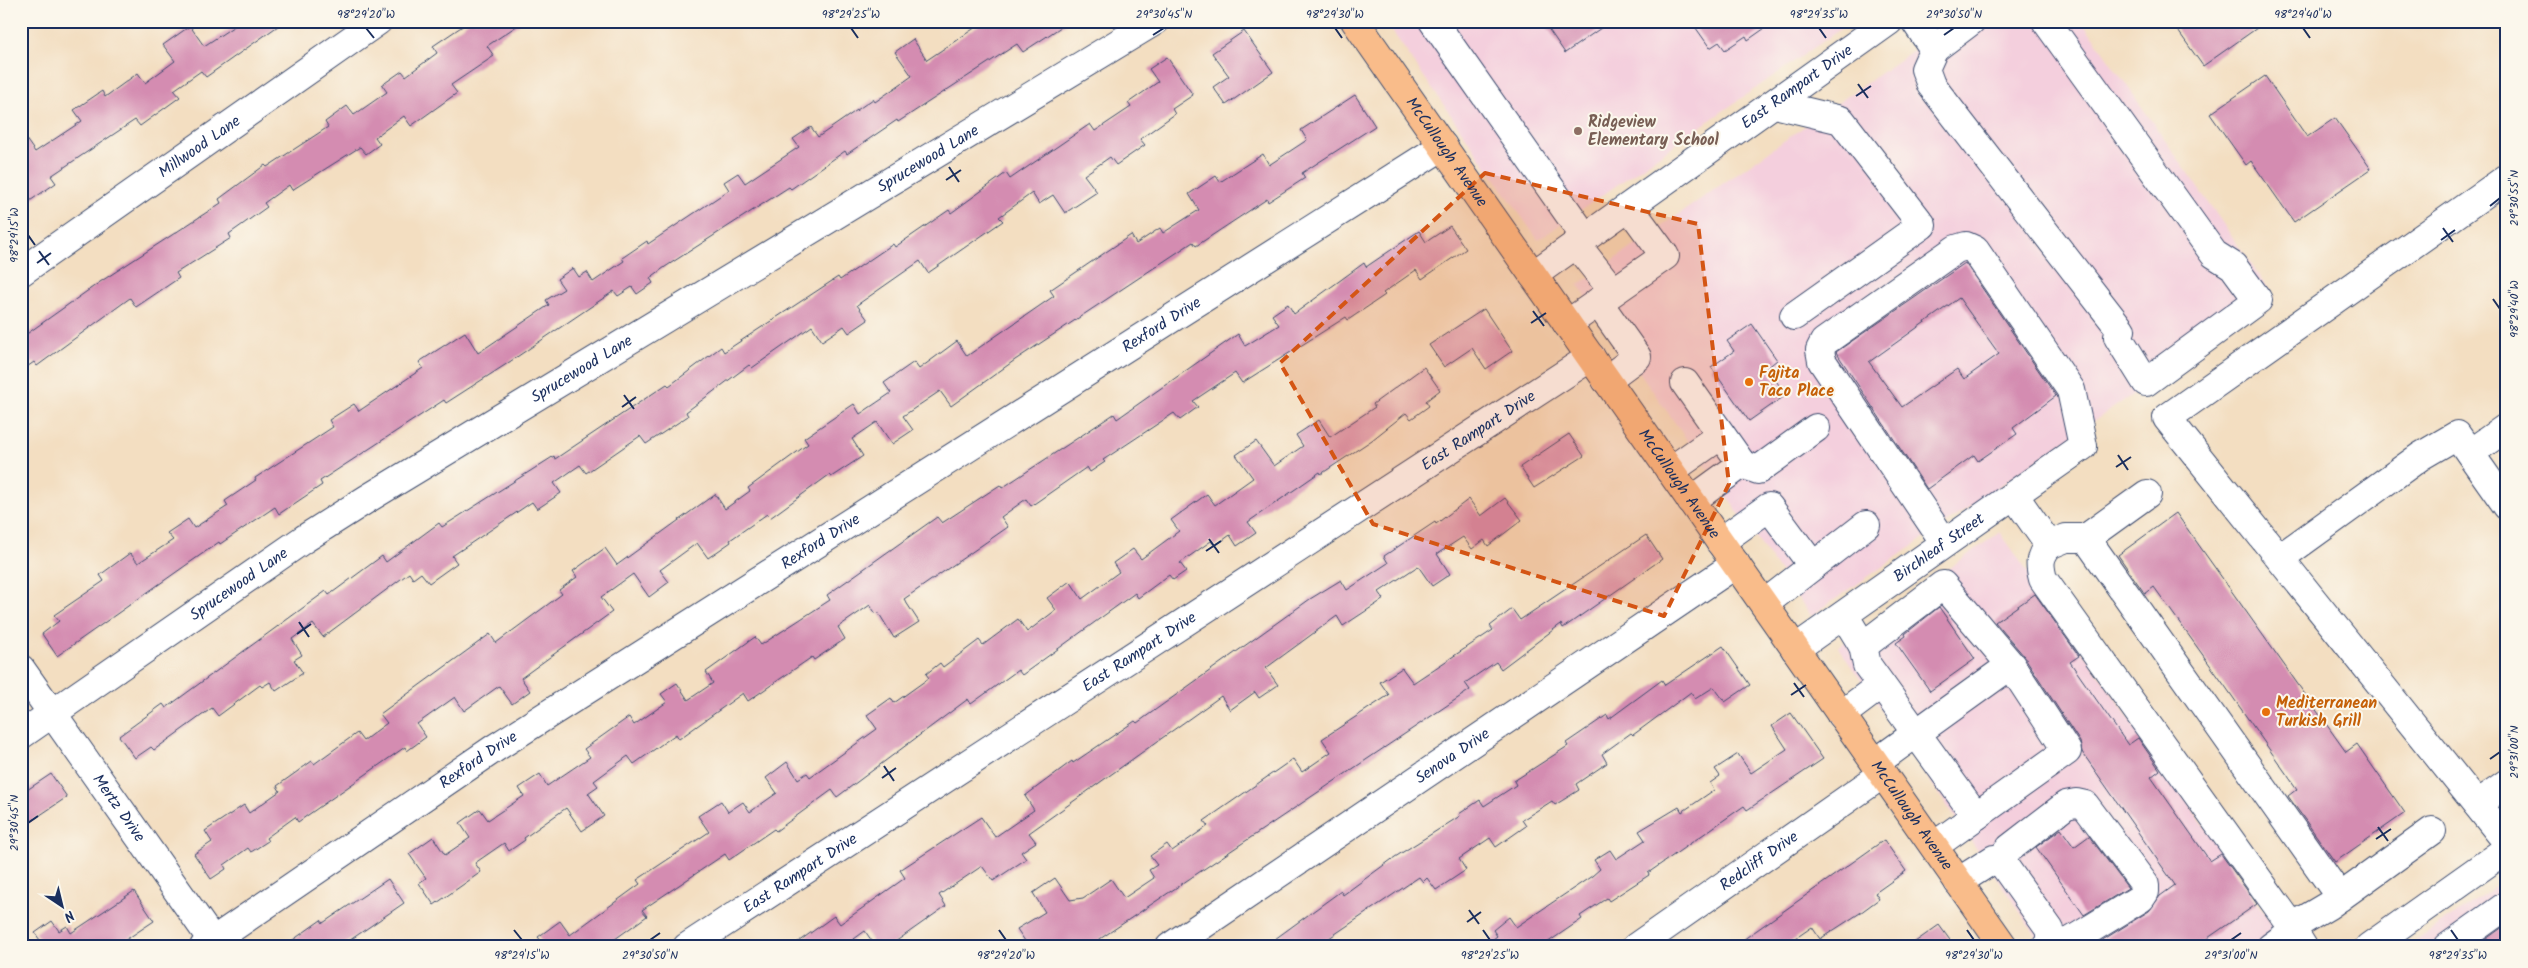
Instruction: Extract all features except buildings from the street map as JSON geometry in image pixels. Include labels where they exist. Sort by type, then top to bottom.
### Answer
[{"type":"main road","name":"McCullough Avenue","points":[[1355,21],[2004,947]]},
{"type":"street","name":"Millwood Lane","points":[[21,272],[378,21]]},
{"type":"street","name":"Sprucewood Lane","points":[[21,735],[304,539],[1155,21]]},
{"type":"street","points":[[1433,21],[1580,241],[1637,357],[1606,380]]},
{"type":"street","name":"East Rampart Drive","points":[[1533,275],[1889,21]]},
{"type":"street","points":[[1915,21],[1934,49]]},
{"type":"street","points":[[1971,21],[1934,49],[1925,69],[1931,85],[2121,330],[2118,337],[2146,382],[2258,300],[2233,266],[2214,254],[2046,21]]},
{"type":"street","points":[[1775,104],[1841,120],[1922,225],[1794,316]]},
{"type":"street","name":"Rexford Drive","points":[[211,945],[496,748],[1443,146]]},
{"type":"street","points":[[2507,178],[2167,418],[2507,842]]},
{"type":"street","points":[[1567,324],[1665,256],[1629,207]]},
{"type":"street","name":"Birchleaf Street","points":[[1796,650],[2083,446],[2071,390],[1975,250],[1966,246],[1956,249],[1824,342],[1820,350],[1822,361],[1945,543]]},
{"type":"street","name":"East Rampart Drive","points":[[687,947],[1591,357]]},
{"type":"street","points":[[1685,383],[1742,464],[1758,470],[1816,428]]},
{"type":"street","points":[[2280,558],[2421,456],[2464,444],[2507,427]]},
{"type":"street","points":[[1670,471],[1721,435]]},
{"type":"street","points":[[2464,444],[2507,506]]},
{"type":"street","points":[[1691,500],[1742,464]]},
{"type":"street","points":[[2146,494],[2086,538],[2066,538],[2049,545],[2043,552],[2039,564],[2043,579],[2297,934]]},
{"type":"street","points":[[2014,495],[2049,545]]},
{"type":"street","points":[[1720,542],[1769,507],[1813,566]]},
{"type":"street","points":[[1764,604],[1866,525]]},
{"type":"street","points":[[2086,538],[2340,897]]},
{"type":"street","name":"Senova Drive","points":[[1170,947],[1736,564]]},
{"type":"street","points":[[1863,646],[1943,585],[2011,665],[2067,751],[1934,846]]},
{"type":"street","points":[[1844,615],[1863,646],[1867,665],[1976,816]]},
{"type":"street","name":"Redcliff Drive","points":[[1636,947],[1879,769],[1916,733],[2011,665]]},
{"type":"street","name":"Mertz Drive","points":[[21,668],[211,945]]},
{"type":"street","points":[[1841,715],[1881,685]]},
{"type":"street","points":[[2477,804],[2507,783]]},
{"type":"street","points":[[1958,882],[1994,859],[2000,860],[2050,930],[2048,945],[2062,946],[2084,935],[2141,898],[2145,892],[2145,885],[2084,805],[2076,803],[2066,805],[2010,848],[2000,860]]},
{"type":"street","points":[[2271,947],[2297,934],[2340,897],[2432,831]]},
{"type":"street","points":[[2369,947],[2507,849]]},
{"type":"street","points":[[2448,947],[2507,904]]},
{"type":"highlighted area","points":[[1485,173],[1698,224],[1729,484],[1664,616],[1373,524],[1280,363]]},
{"type":"shaded area","name":"Ridgeview Elementary School","points":[[1385,21],[1852,21],[1538,240]]},
{"type":"shaded area","points":[[1955,21],[2082,21],[2274,297],[1811,616],[1578,285]]},
{"type":"shaded area","points":[[2000,532],[2288,947],[2044,947],[1838,647]]},
{"type":"shaded area","points":[[2507,878],[2507,947],[2407,947]]},
{"type":"place","name":"Ridgeview Elementary School","points":[[1578,131]]},
{"type":"place","name":"Fajita Taco Place","points":[[1749,382]]},
{"type":"place","name":"Mediterranean Turkish Grill","points":[[2266,712]]}]
